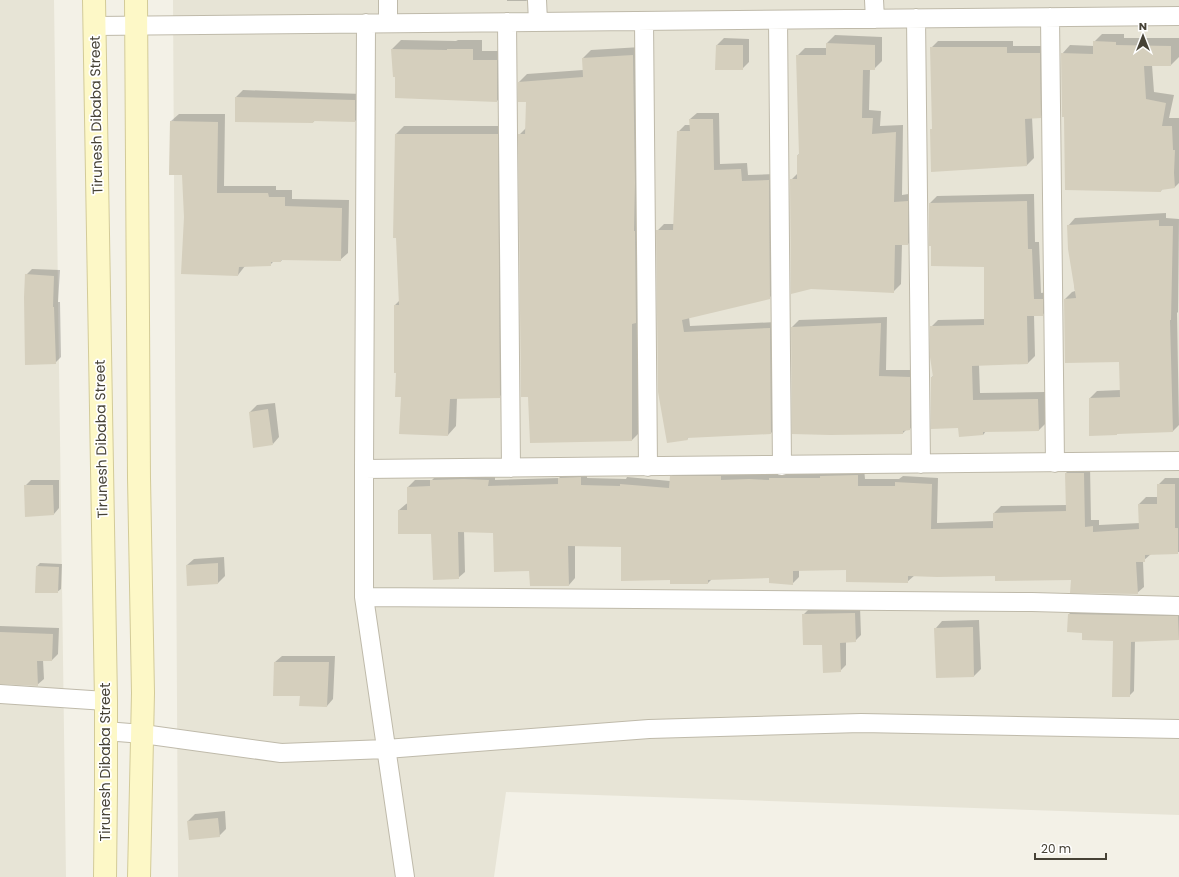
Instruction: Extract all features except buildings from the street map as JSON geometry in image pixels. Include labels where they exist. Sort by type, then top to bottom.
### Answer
[{"type":"street","name":"Tirunesh Dibaba Street","points":[[94,0],[106,701],[105,877]]},
{"type":"street","points":[[136,0],[139,478],[143,734],[139,877]]},
{"type":"street","points":[[388,0],[388,23]]},
{"type":"street","points":[[537,0],[538,22]]},
{"type":"street","points":[[874,0],[875,19]]},
{"type":"street","points":[[95,26],[1179,16]]},
{"type":"street","points":[[1050,17],[1054,463]]},
{"type":"street","points":[[916,18],[920,464]]},
{"type":"street","points":[[778,20],[782,466]]},
{"type":"street","points":[[644,21],[648,467]]},
{"type":"street","points":[[507,22],[511,468]]},
{"type":"street","points":[[366,23],[364,597],[405,877]]},
{"type":"street","points":[[364,469],[1179,462]]},
{"type":"street","points":[[364,597],[1016,602],[1179,606]]},
{"type":"street","points":[[0,694],[106,701]]},
{"type":"street","points":[[105,731],[143,734],[281,753],[386,749],[649,729],[861,723],[1179,729]]},
{"type":"shaded area","points":[[0,0],[54,0],[66,877],[0,877]]},
{"type":"shaded area","points":[[173,0],[1179,0],[1179,815],[506,792],[494,877],[178,877]]}]
